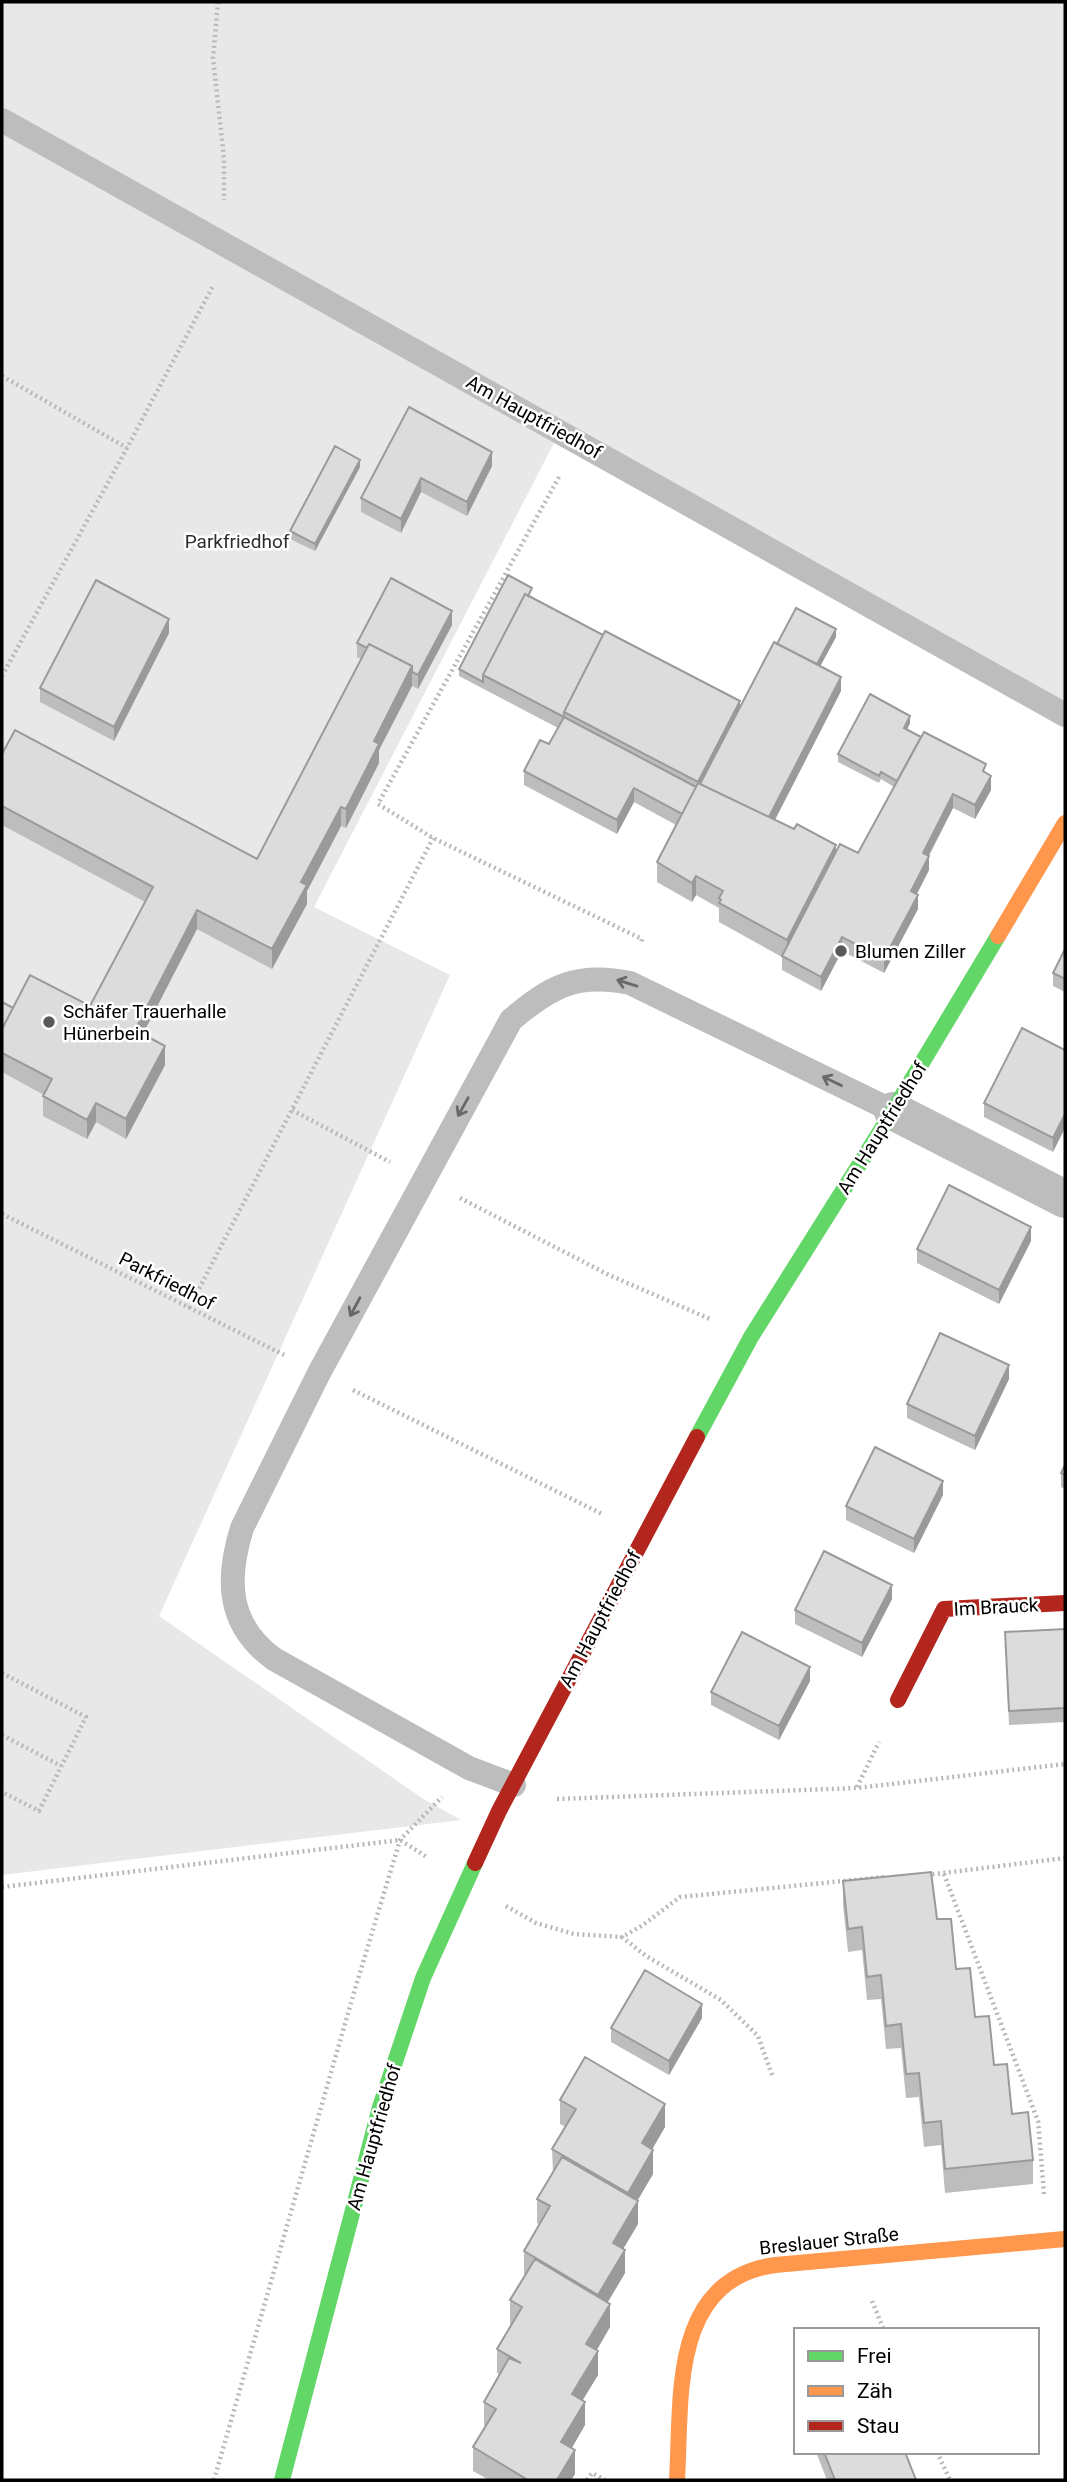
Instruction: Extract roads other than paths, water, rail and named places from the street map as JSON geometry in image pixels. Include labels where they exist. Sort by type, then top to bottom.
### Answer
[{"type":"street","name":"Am Hauptfriedhof","points":[[282,2480],[380,2107],[423,1978],[466,1881],[643,1536],[751,1337],[893,1111],[1065,823]]},
{"type":"street","points":[[893,1111],[1065,1199]]},
{"type":"street","name":"Im Brauck","points":[[898,1700],[944,1609],[1065,1603]]},
{"type":"street","name":"Breslauer Straße","points":[[677,2480],[686,2360],[694,2327],[715,2295],[740,2274],[760,2267],[796,2263],[1065,2239]]},
{"type":"lane","name":"Am Hauptfriedhof","points":[[2,120],[1065,715]]},
{"type":"lane","points":[[513,1785],[469,1768],[260,1649],[248,1632],[234,1602],[231,1579],[234,1554],[242,1528],[319,1373],[511,1020],[545,995],[579,981],[606,978],[630,983],[893,1111]]},
{"type":"place","name":"Blumen Ziller","points":[[841,951]]},
{"type":"place","name":"Schäfer Trauerhalle Hünerbein","points":[[49,1022]]},
{"type":"park label","name":"Parkfriedhof","points":[[237,541]]}]
